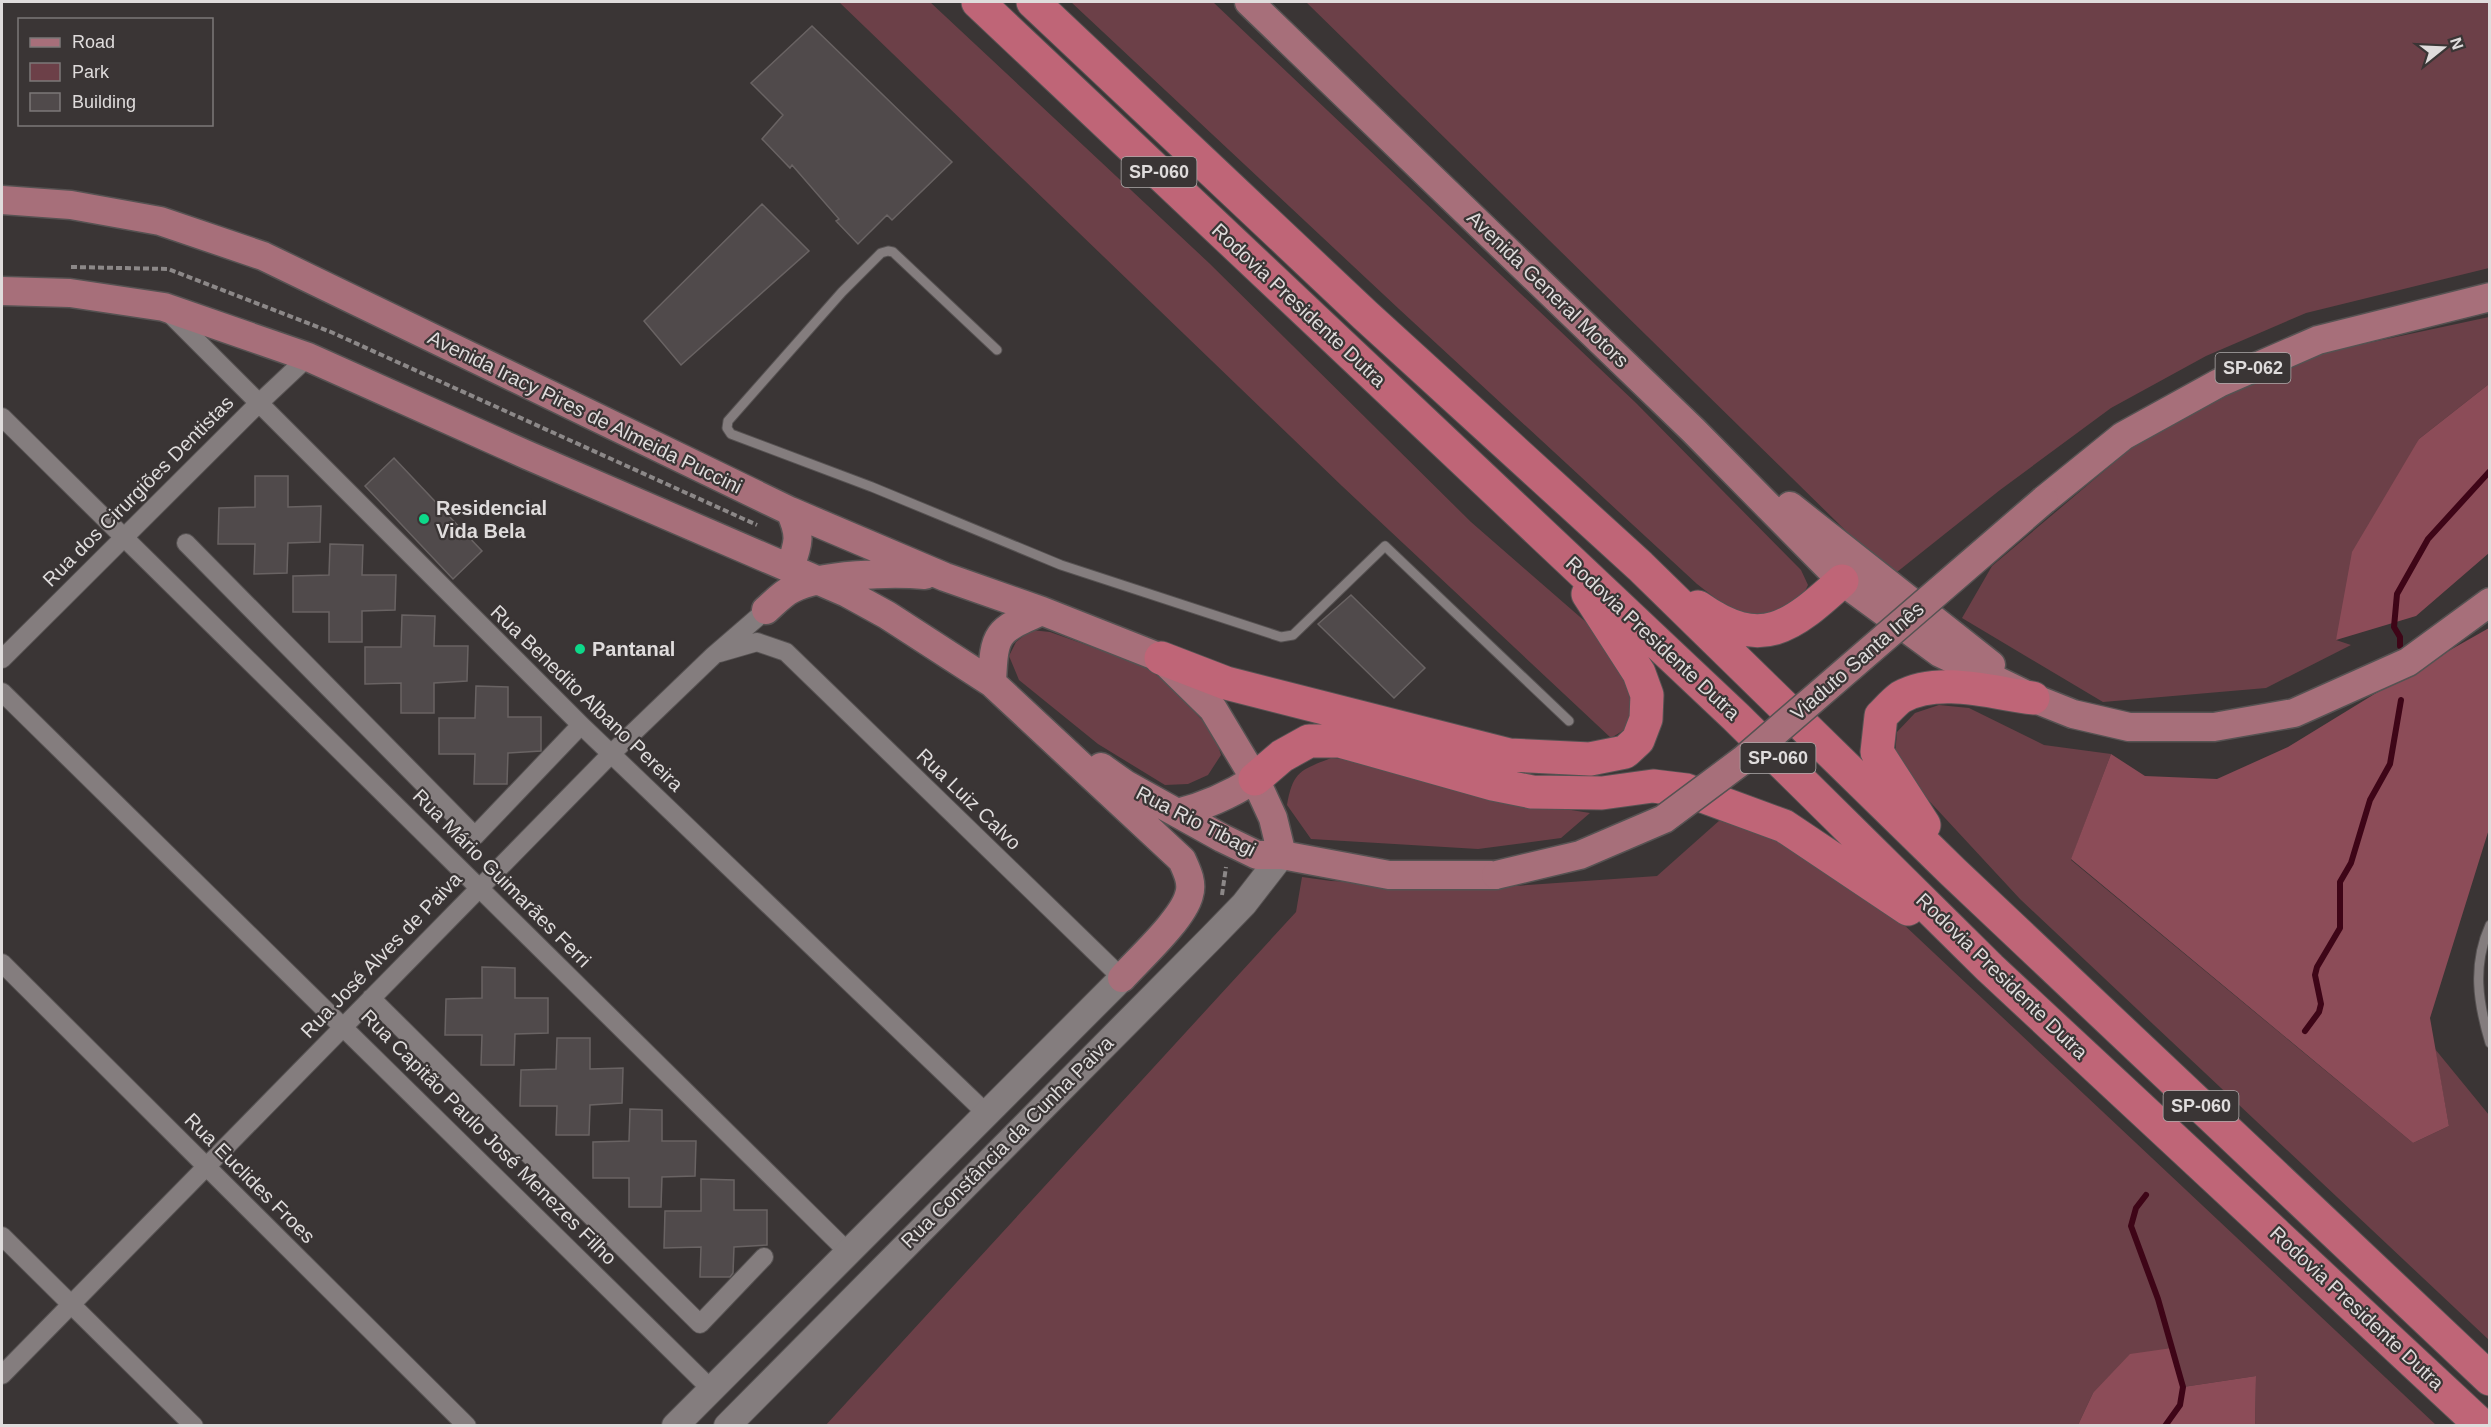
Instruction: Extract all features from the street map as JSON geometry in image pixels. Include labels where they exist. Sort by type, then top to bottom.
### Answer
[{"type":"highway","name":"Rodovia Presidente Dutra","points":[[978,2],[1736,717],[1990,968],[2482,1425]]},
{"type":"highway","name":"Rodovia Presidente Dutra","points":[[1033,2],[1365,315],[1640,566],[1953,872],[2490,1379]]},
{"type":"highway","points":[[1161,658],[1226,683],[1509,755],[1590,759],[1624,752],[1638,740],[1646,719],[1647,695],[1639,673],[1562,552]]},
{"type":"highway","points":[[1640,566],[1719,622],[1746,632],[1775,629],[1783,625],[1812,606],[1842,581]]},
{"type":"highway","points":[[1953,872],[1877,752],[1881,716],[1900,698],[1922,689],[1956,687],[2033,698]]},
{"type":"highway","points":[[1255,779],[1282,756],[1309,741],[1340,741],[1493,784],[1532,792],[1602,793],[1653,786],[1686,790],[1784,826],[1866,879],[1990,968]]},
{"type":"main road","name":"Avenida General Motors","points":[[1250,2],[1693,429],[1842,581],[1940,653],[2033,698]]},
{"type":"main road","name":"Avenida Iracy Pires de Almeida Puccini","points":[[2,200],[71,205],[160,221],[263,256],[790,512],[945,577],[1042,611],[1161,658]]},
{"type":"main road","points":[[2,291],[70,293],[164,307],[308,357],[592,484],[754,554],[790,567],[847,593],[887,615],[992,683],[1182,860],[1190,878],[1190,895],[1180,914],[1122,978]]},
{"type":"main road","name":"Viaduto Santa Inês","points":[[1496,875],[1581,855],[1664,819],[1743,760],[2044,500],[2122,436],[2219,383],[2318,340],[2490,297]]},
{"type":"main road","points":[[1693,429],[2033,698],[2073,714],[2128,728],[2214,727],[2294,713],[2408,662],[2490,602]]},
{"type":"main road","points":[[790,512],[798,528],[798,543],[790,567]]},
{"type":"main road","points":[[766,610],[792,589],[819,580],[903,573],[945,577]]},
{"type":"main road","points":[[1842,581],[1868,579],[1890,585]]},
{"type":"main road","points":[[992,683],[996,641],[1009,626],[1042,611]]},
{"type":"main road","points":[[1161,658],[1213,709],[1255,779],[1273,818],[1282,855]]},
{"type":"main road","name":"Rua Rio Tibagi","points":[[1025,714],[1125,784],[1257,855],[1282,855],[1389,875],[1496,875]]},
{"type":"main road","points":[[1177,813],[1200,808],[1233,794],[1255,779]]},
{"type":"street","name":"Rua Benedito Albano Pereira","points":[[164,307],[258,404],[610,754],[986,1113]]},
{"type":"street","name":"Rua dos Cirurgiões Dentistas","points":[[2,659],[308,357]]},
{"type":"street","name":"Rua Mário Guimarães Ferri","points":[[2,417],[847,1251]]},
{"type":"street","points":[[186,543],[475,836],[581,725]]},
{"type":"street","name":"Rua José Alves de Paiva","points":[[2,1375],[610,754],[714,655],[766,610],[790,567]]},
{"type":"street","points":[[766,610],[807,597],[847,593]]},
{"type":"street","name":"Rua Luiz Calvo","points":[[714,655],[757,642],[786,652],[1122,978]]},
{"type":"street","name":"Rua Capitão Paulo José Menezes Filho","points":[[2,692],[344,1025],[711,1389]]},
{"type":"street","name":"Rua Constância da Cunha Paiva","points":[[728,1425],[1212,938],[1244,904],[1282,855]]},
{"type":"street","name":"Rua Euclides Froes","points":[[2,963],[467,1425]]},
{"type":"street","name":"Rua Constância da Cunha Paiva","points":[[675,1425],[1122,978]]},
{"type":"street","points":[[371,998],[700,1324],[764,1257]]},
{"type":"street","points":[[2,1236],[194,1425]]},
{"type":"lane","points":[[997,350],[893,252],[881,253],[842,292],[728,420],[727,428],[731,434],[872,487],[1062,565],[1281,637],[1293,634],[1385,546],[1569,721]]},
{"type":"lane","points":[[2490,925],[2477,972],[2481,1011],[2490,1043]]},
{"type":"green space","points":[[839,2],[930,2],[1209,263],[1471,522],[1595,630],[1630,674],[1634,713],[1624,730],[1611,738],[1342,486]]},
{"type":"green space","points":[[1071,2],[1213,2],[1636,403],[1801,570],[1808,585],[1798,606],[1742,619],[1697,584]]},
{"type":"green space","points":[[1306,2],[2489,2],[2489,268],[2306,313],[2206,356],[2111,408],[2000,490],[1892,576]]},
{"type":"green space","points":[[2489,317],[2489,384],[2419,439],[2336,640],[2351,645],[2266,688],[2103,702],[1962,618],[1992,566],[2130,449],[2226,396],[2326,352]]},
{"type":"green space","points":[[1031,630],[1050,632],[1143,665],[1169,684],[1214,733],[1221,755],[1208,775],[1188,784],[1165,785],[1098,744],[1019,680],[1009,656],[1016,642]]},
{"type":"green space","points":[[1939,705],[1969,708],[2044,745],[2111,754],[2071,860],[2413,1143],[2449,1126],[2435,1049],[2489,1115],[2489,1340],[2020,899],[1907,777],[1895,755],[1897,732],[1915,713]]},
{"type":"green space","points":[[1331,758],[1359,760],[1489,797],[1590,813],[1561,838],[1478,849],[1311,839],[1287,805],[1289,794],[1300,773]]},
{"type":"green space","points":[[1720,820],[1786,840],[1901,922],[2436,1425],[2255,1425],[2256,1376],[2183,1387],[2172,1348],[2093,1393],[2078,1425],[825,1426],[1296,912],[1302,877],[1331,881],[1500,887],[1657,876]]},
{"type":"shaded area","points":[[2489,384],[2489,553],[2416,616],[2336,640],[2352,552],[2419,439]]},
{"type":"shaded area","points":[[2489,628],[2489,829],[2430,1018],[2449,1126],[2413,1143],[2071,859],[2111,754],[2145,776],[2217,779],[2288,747],[2399,679]]},
{"type":"shaded area","points":[[2172,1348],[2183,1387],[2256,1376],[2255,1425],[2078,1425],[2093,1393],[2130,1354]]},
{"type":"building","points":[[812,26],[952,162],[892,220],[887,215],[858,244],[836,221],[839,219],[792,165],[790,168],[762,139],[783,115],[751,83]]},
{"type":"building","points":[[762,204],[809,251],[681,365],[644,321]]},
{"type":"building","name":"Residencial Vida Bela","points":[[394,458],[482,551],[453,579],[365,486]]},
{"type":"building","points":[[255,476],[288,476],[288,507],[321,506],[320,542],[288,543],[287,573],[254,574],[255,544],[218,544],[219,508],[255,507]]},
{"type":"building","points":[[330,544],[363,545],[362,575],[396,575],[395,610],[362,611],[362,642],[329,642],[329,612],[293,612],[293,576],[329,575]]},
{"type":"building","points":[[1351,595],[1425,668],[1394,698],[1318,624]]},
{"type":"building","points":[[402,615],[435,616],[434,646],[468,646],[467,681],[434,683],[434,713],[401,713],[401,683],[365,684],[365,647],[401,647]]},
{"type":"building","points":[[476,686],[508,687],[508,717],[541,717],[541,751],[508,753],[507,784],[474,784],[475,754],[439,754],[439,718],[475,718]]},
{"type":"building","points":[[482,967],[515,968],[515,998],[548,998],[548,1033],[515,1034],[514,1065],[481,1065],[482,1035],[445,1035],[446,999],[482,998]]},
{"type":"building","points":[[557,1038],[590,1038],[590,1069],[623,1068],[622,1103],[590,1105],[589,1135],[556,1135],[557,1106],[520,1106],[521,1070],[556,1069]]},
{"type":"building","points":[[630,1109],[662,1110],[662,1141],[696,1141],[695,1176],[662,1177],[661,1207],[629,1207],[629,1178],[593,1178],[593,1142],[629,1141]]},
{"type":"building","points":[[701,1179],[734,1180],[734,1210],[767,1210],[767,1245],[734,1247],[733,1273],[730,1277],[700,1277],[701,1247],[664,1248],[665,1211],[701,1211]]},
{"type":"waterway","points":[[2400,646],[2400,637],[2394,627],[2397,594],[2428,539],[2490,471]]},
{"type":"waterway","points":[[2305,1031],[2319,1012],[2321,1004],[2315,975],[2317,967],[2340,928],[2340,882],[2351,863],[2370,800],[2390,764],[2401,700]]},
{"type":"waterway","points":[[2146,1195],[2136,1208],[2131,1226],[2158,1299],[2183,1387],[2180,1405],[2165,1426]]},
{"type":"place","name":"Residencial Vida Bela","points":[[424,519]]},
{"type":"place","name":"Pantanal","points":[[580,649]]}]
